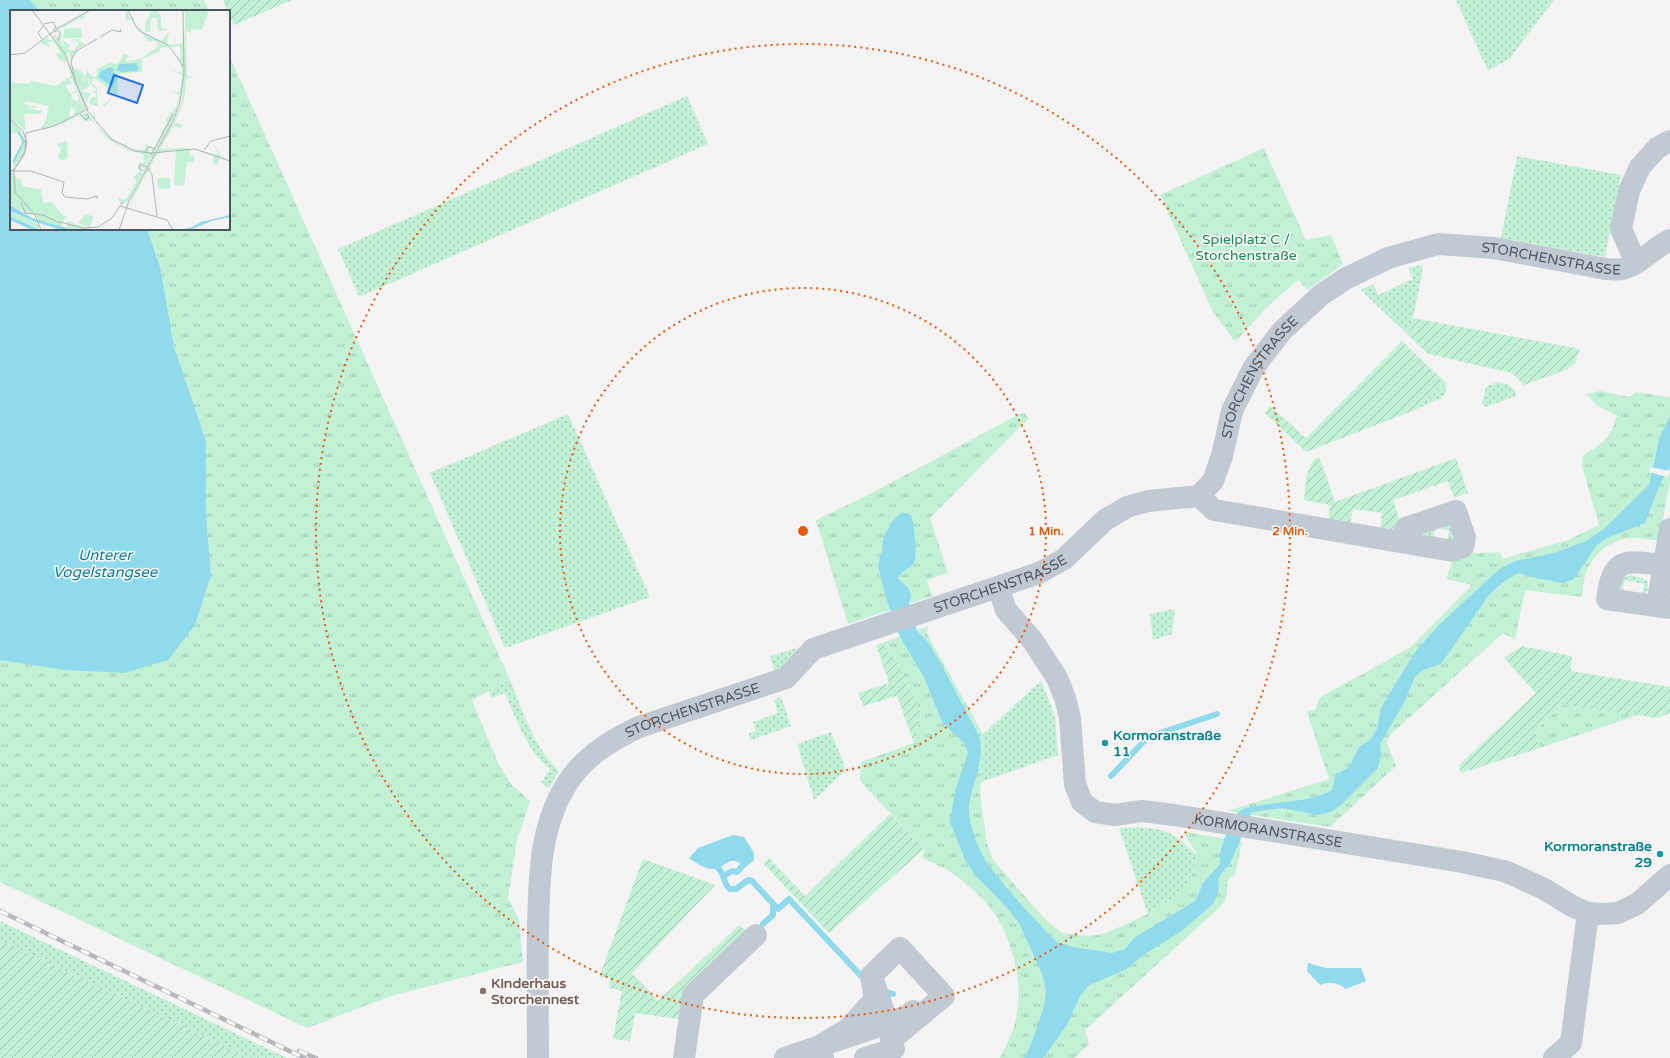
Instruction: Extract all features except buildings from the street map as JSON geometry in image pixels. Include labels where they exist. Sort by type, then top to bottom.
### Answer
[{"type":"street","points":[[1636,262],[1621,229],[1629,191],[1640,167],[1657,148],[1670,141]]},
{"type":"street","name":"STORCHENSTRASSE","points":[[538,1058],[540,867],[549,822],[557,802],[573,776],[590,756],[616,738],[633,730],[786,678],[813,649],[1039,573],[1064,559],[1105,520],[1127,507],[1148,501],[1199,496],[1213,481],[1222,456],[1232,411],[1254,367],[1282,331],[1322,295],[1345,279],[1388,258],[1438,244],[1494,248],[1606,269],[1622,269],[1636,262],[1659,245],[1670,240]]},
{"type":"street","points":[[1199,496],[1214,510],[1400,541]]},
{"type":"street","points":[[1664,565],[1631,562],[1617,567],[1610,579],[1607,599],[1664,607],[1664,565],[1670,529]]},
{"type":"street","name":"KORMORANSTRASSE","points":[[998,587],[1006,610],[1033,641],[1057,678],[1065,698],[1070,718],[1075,784],[1082,802],[1095,812],[1115,815],[1142,811],[1462,862],[1504,871],[1544,888],[1572,906],[1588,913],[1618,913],[1637,904],[1670,875]]},
{"type":"street","points":[[1554,1058],[1571,1043],[1588,913]]},
{"type":"street","points":[[684,1058],[693,995],[756,935]]},
{"type":"street","points":[[821,1052],[848,1029],[875,999],[871,976],[900,948],[944,996],[891,1040],[894,1049],[865,1058]]},
{"type":"street","points":[[785,1058],[821,1052],[888,1023]]},
{"type":"green space","points":[[0,0],[204,0],[209,10],[10,10],[10,230],[230,230],[230,57],[510,680],[472,700],[498,763],[511,784],[530,801],[520,833],[518,833],[508,898],[519,920],[523,962],[391,996],[307,1028],[0,882]]},
{"type":"green space","points":[[223,0],[292,0],[234,25],[230,16],[230,10],[227,10]]},
{"type":"green space","points":[[1456,0],[1554,0],[1510,58],[1488,71]]},
{"type":"green space","points":[[687,96],[708,144],[359,297],[338,249]]},
{"type":"green space","name":"Spielplatz C / Storchenstraße","points":[[1264,148],[1306,240],[1331,235],[1343,264],[1308,290],[1298,280],[1267,307],[1235,342],[1213,312],[1160,195]]},
{"type":"green space","points":[[1517,156],[1621,175],[1605,257],[1501,238]]},
{"type":"green space","points":[[1422,265],[1422,275],[1409,336],[1361,290],[1373,284],[1378,295],[1413,279],[1408,268]]},
{"type":"green space","points":[[1413,318],[1580,349],[1575,363],[1568,369],[1524,385],[1512,373],[1428,354],[1409,336]]},
{"type":"green space","points":[[1402,341],[1446,383],[1415,410],[1306,452],[1265,413],[1270,406],[1306,438]]},
{"type":"green space","points":[[1497,382],[1508,384],[1516,392],[1516,396],[1485,407],[1482,404],[1486,387]]},
{"type":"green space","points":[[1446,383],[1446,393],[1441,398],[1415,410]]},
{"type":"green space","points":[[1600,391],[1630,397],[1636,392],[1670,397],[1670,482],[1659,541],[1637,538],[1626,539],[1610,544],[1597,554],[1588,568],[1585,576],[1582,597],[1525,590],[1515,640],[1503,633],[1390,735],[1387,743],[1396,766],[1330,827],[1227,811],[1329,779],[1307,712],[1315,710],[1319,698],[1411,647],[1472,585],[1446,579],[1455,554],[1500,552],[1502,559],[1568,540],[1599,525],[1582,466],[1583,455],[1605,440],[1612,430],[1617,415],[1597,406],[1586,394]]},
{"type":"green space","points":[[1023,412],[1029,418],[930,518],[948,573],[927,580],[932,596],[848,624],[816,520],[870,494]]},
{"type":"green space","points":[[568,414],[650,597],[505,648],[430,473]]},
{"type":"green space","points":[[1319,456],[1335,502],[1456,458],[1468,493],[1454,498],[1448,481],[1393,500],[1399,518],[1392,530],[1380,530],[1382,513],[1353,509],[1350,525],[1328,521],[1330,505],[1304,500],[1307,476],[1311,464]]},
{"type":"green space","points":[[1446,524],[1450,526],[1454,540],[1447,544],[1449,530],[1435,528],[1433,541],[1424,537],[1423,532]]},
{"type":"green space","points":[[1631,575],[1642,578],[1648,582],[1648,590],[1644,596],[1642,596],[1644,584],[1625,580],[1622,592],[1619,587],[1622,578]]},
{"type":"green space","points":[[1175,609],[1172,634],[1153,640],[1150,614]]},
{"type":"green space","points":[[928,626],[927,634],[983,734],[980,795],[987,843],[993,860],[1044,918],[1062,933],[1088,936],[1104,934],[1148,914],[1186,889],[1198,856],[1185,835],[1186,832],[1242,842],[1235,875],[1228,880],[1227,894],[1221,906],[1085,1030],[1089,1044],[1074,1058],[1000,1058],[1014,1024],[1018,1000],[1017,974],[1011,948],[1006,935],[994,913],[976,892],[955,875],[922,858],[924,849],[860,781],[861,762],[914,743],[921,713],[900,666],[882,643]]},
{"type":"green space","points":[[882,643],[900,666],[921,713],[914,743],[897,696],[863,706],[858,693],[889,683],[876,645]]},
{"type":"green space","points":[[1522,646],[1572,656],[1571,671],[1670,687],[1670,713],[1657,718],[1563,705],[1535,731],[1540,748],[1461,773],[1459,765],[1536,693],[1504,658]]},
{"type":"green space","points":[[797,648],[789,662],[775,672],[770,656]]},
{"type":"green space","points":[[510,680],[535,739],[559,771],[549,788],[541,783],[550,769],[528,744],[505,693],[492,698],[489,691]]},
{"type":"green space","points":[[1041,681],[1055,716],[1058,755],[981,782],[983,734]]},
{"type":"green space","points":[[781,697],[791,726],[751,740],[748,734],[756,731],[753,722],[778,713],[774,700]]},
{"type":"green space","points":[[1563,705],[1638,715],[1540,748],[1535,731]]},
{"type":"green space","points":[[831,732],[846,770],[814,800],[797,744]]},
{"type":"green space","points":[[890,814],[924,849],[829,933],[763,863],[769,858],[805,896]]},
{"type":"green space","points":[[1139,827],[1158,829],[1172,834],[1198,856],[1186,889],[1148,914],[1119,828]]},
{"type":"green space","points":[[643,859],[715,885],[632,973],[658,1001],[739,925],[750,935],[685,1020],[635,1013],[630,1041],[613,1039],[622,991],[609,988],[610,978],[599,977]]},
{"type":"green space","points":[[0,921],[287,1058],[251,1058],[0,940]]},
{"type":"green space","points":[[0,940],[251,1058],[0,1058]]},
{"type":"water","name":"Unterer Vogelstangsee","points":[[0,0],[30,0],[39,10],[10,10],[10,230],[147,230],[160,267],[174,347],[206,441],[206,515],[211,575],[195,625],[168,660],[124,673],[66,670],[0,660]]},
{"type":"water","points":[[1670,416],[1670,467],[1660,484],[1645,523],[1607,538],[1596,546],[1574,579],[1563,583],[1518,573],[1502,583],[1489,595],[1441,664],[1423,670],[1415,677],[1404,703],[1380,744],[1381,754],[1378,768],[1340,806],[1331,812],[1318,815],[1282,808],[1252,812],[1230,864],[1219,876],[1218,892],[1214,903],[1180,932],[1145,954],[1125,970],[1089,985],[1080,996],[1067,1025],[1043,1058],[1024,1058],[1030,1047],[1044,1007],[1046,992],[1043,976],[1019,923],[1009,910],[976,876],[965,860],[950,822],[955,791],[968,753],[965,744],[942,722],[924,677],[900,637],[886,598],[878,565],[882,552],[883,539],[891,523],[902,512],[911,515],[916,554],[914,563],[898,578],[909,589],[911,595],[909,603],[917,631],[928,642],[940,662],[978,734],[981,752],[980,761],[969,806],[969,812],[971,826],[980,849],[986,861],[1007,889],[1057,942],[1073,947],[1112,953],[1125,949],[1134,938],[1195,901],[1204,882],[1220,864],[1220,854],[1223,842],[1233,820],[1241,810],[1248,807],[1316,797],[1332,790],[1336,775],[1349,767],[1359,747],[1370,740],[1377,729],[1381,708],[1415,652],[1439,625],[1501,568],[1515,561],[1554,553],[1586,541],[1604,529],[1649,485],[1660,436]]},
{"type":"water","points":[[733,835],[744,837],[754,853],[754,860],[746,867],[737,862],[731,861],[718,868],[710,869],[689,858],[698,848]]},
{"type":"water","points":[[1308,963],[1326,968],[1361,968],[1366,981],[1346,989],[1333,983],[1320,985],[1307,971]]},
{"type":"pier","points":[[1650,467],[1670,471],[1670,473],[1667,477],[1649,472]]},
{"type":"waterway","points":[[1111,776],[1148,737],[1217,714]]},
{"type":"waterway","points":[[725,875],[732,871],[737,872],[743,865]]},
{"type":"waterway","points":[[718,868],[730,889],[736,889],[748,880],[752,881],[778,909],[789,899],[865,980]]},
{"type":"waterway","points":[[763,924],[773,915],[773,904]]},
{"type":"waterway","points":[[881,990],[893,994]]},
{"type":"railway","points":[[0,911],[304,1058]]},
{"type":"railway","points":[[299,1051],[316,1058]]},
{"type":"place","name":"Kormoranstraße 11","points":[[1105,743]]},
{"type":"place","name":"Kormoranstraße 29","points":[[1660,854]]},
{"type":"place","name":"Kinderhaus Storchennest","points":[[483,991]]}]
